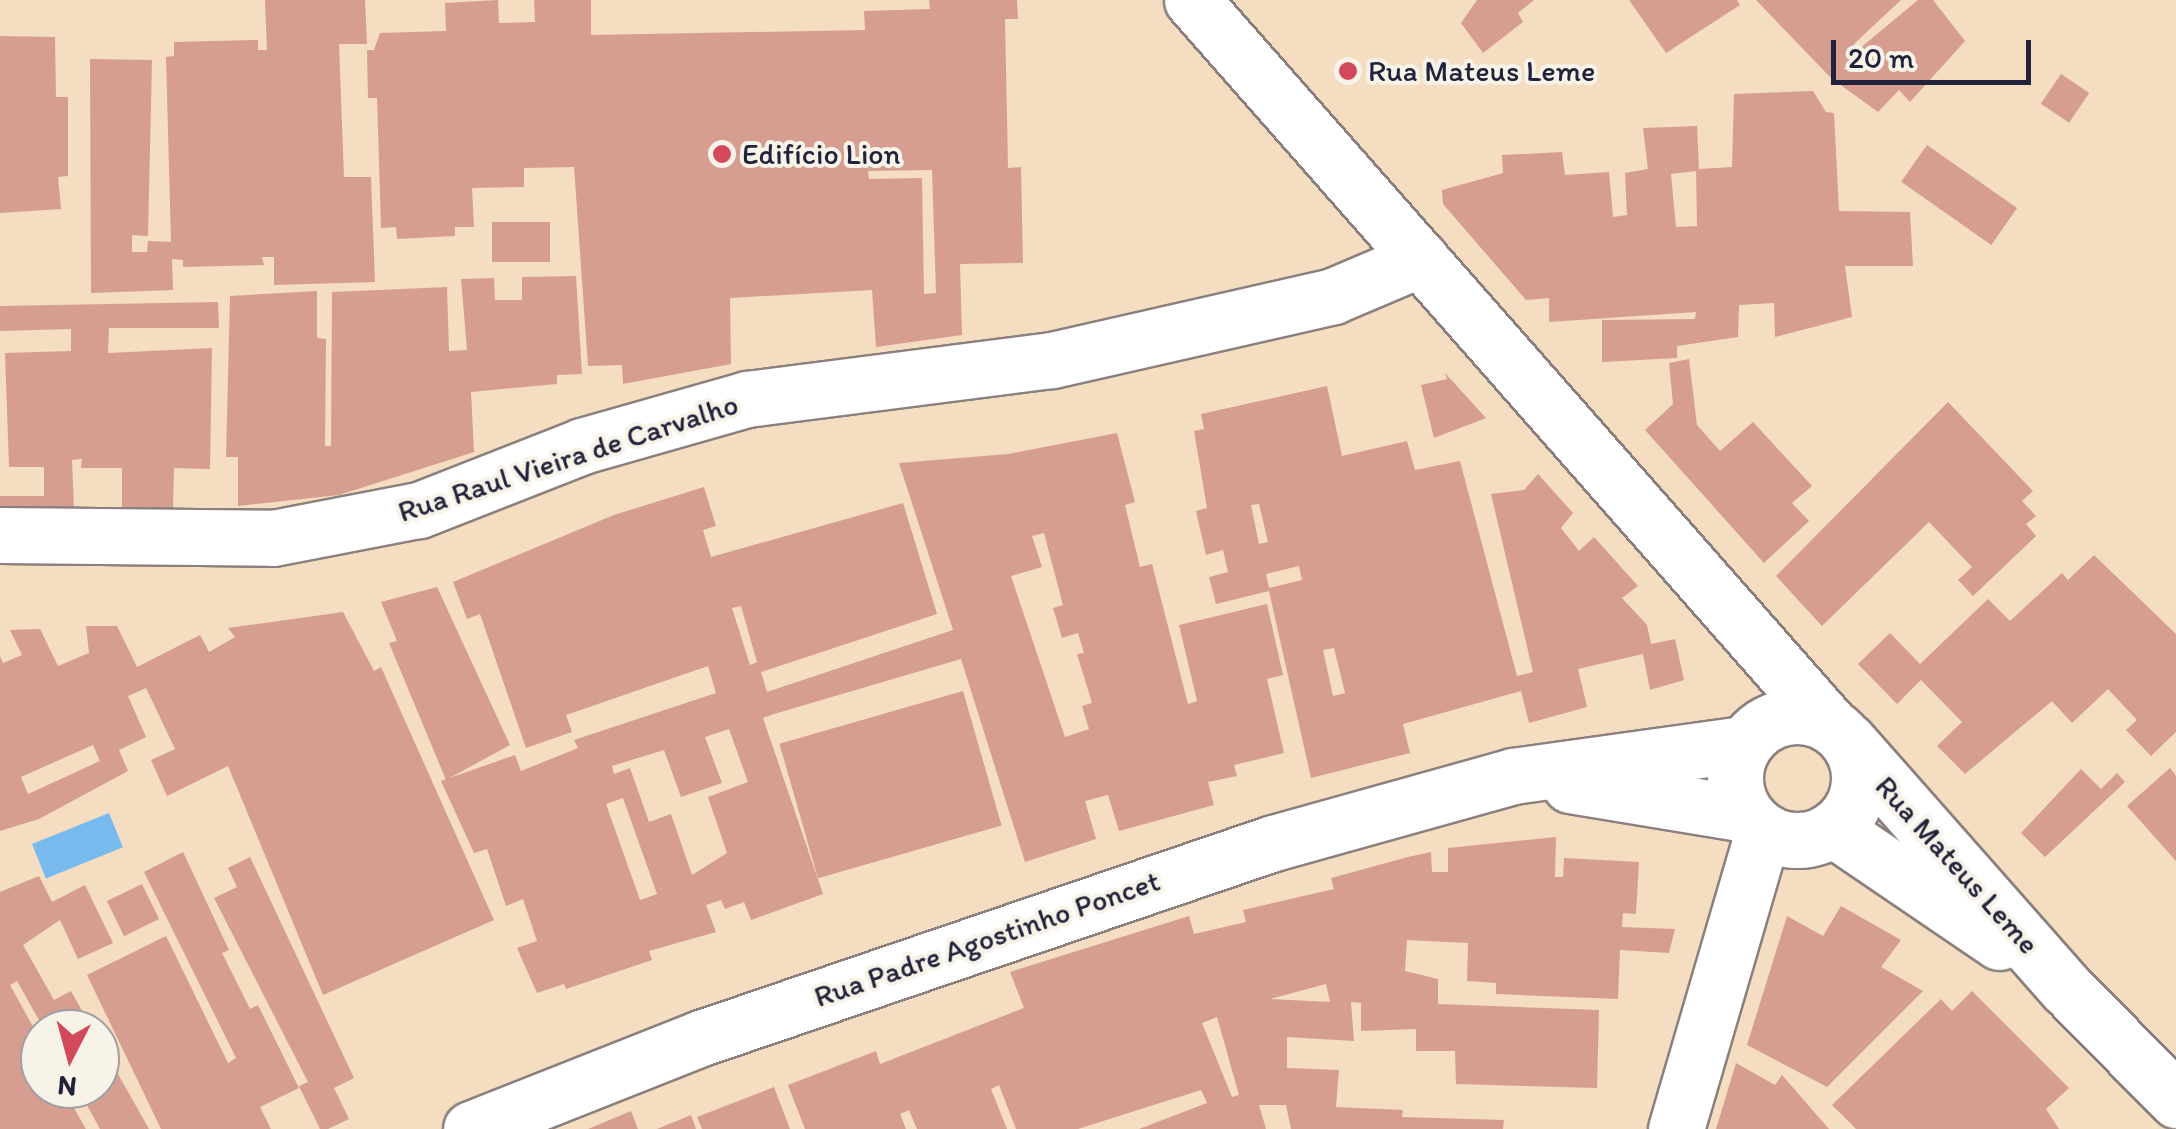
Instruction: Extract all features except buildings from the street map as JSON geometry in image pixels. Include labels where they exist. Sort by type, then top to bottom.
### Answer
[{"type":"street","name":"Rua Mateus Leme","points":[[1192,0],[1696,576],[2067,989],[2176,1100]]},
{"type":"street","name":"Rua Raul Vieira de Carvalho","points":[[0,535],[273,538],[418,510],[582,446],[747,399],[1052,360],[1333,296],[1420,259]]},
{"type":"street","name":"Rua Mateus Leme","points":[[1696,576],[1752,736]]},
{"type":"street","points":[[1795,716],[1839,733],[1859,788],[1833,828],[1811,838],[1754,822],[1735,792],[1752,736],[1795,716]]},
{"type":"street","name":"Rua Padre Agostinho Poncet","points":[[471,1129],[701,1038],[1273,843],[1513,776],[1752,736]]},
{"type":"street","name":"Rua Padre Agostinho Poncet","points":[[1513,776],[1754,822]]},
{"type":"street","points":[[1676,1129],[1754,822]]},
{"type":"street","name":"Rua Mateus Leme","points":[[1833,828],[2067,989]]},
{"type":"water","points":[[109,813],[123,847],[46,878],[32,844]]},
{"type":"place","name":"Rua Mateus Leme","points":[[1348,71]]},
{"type":"place","name":"Edifício Lion","points":[[722,154]]}]
